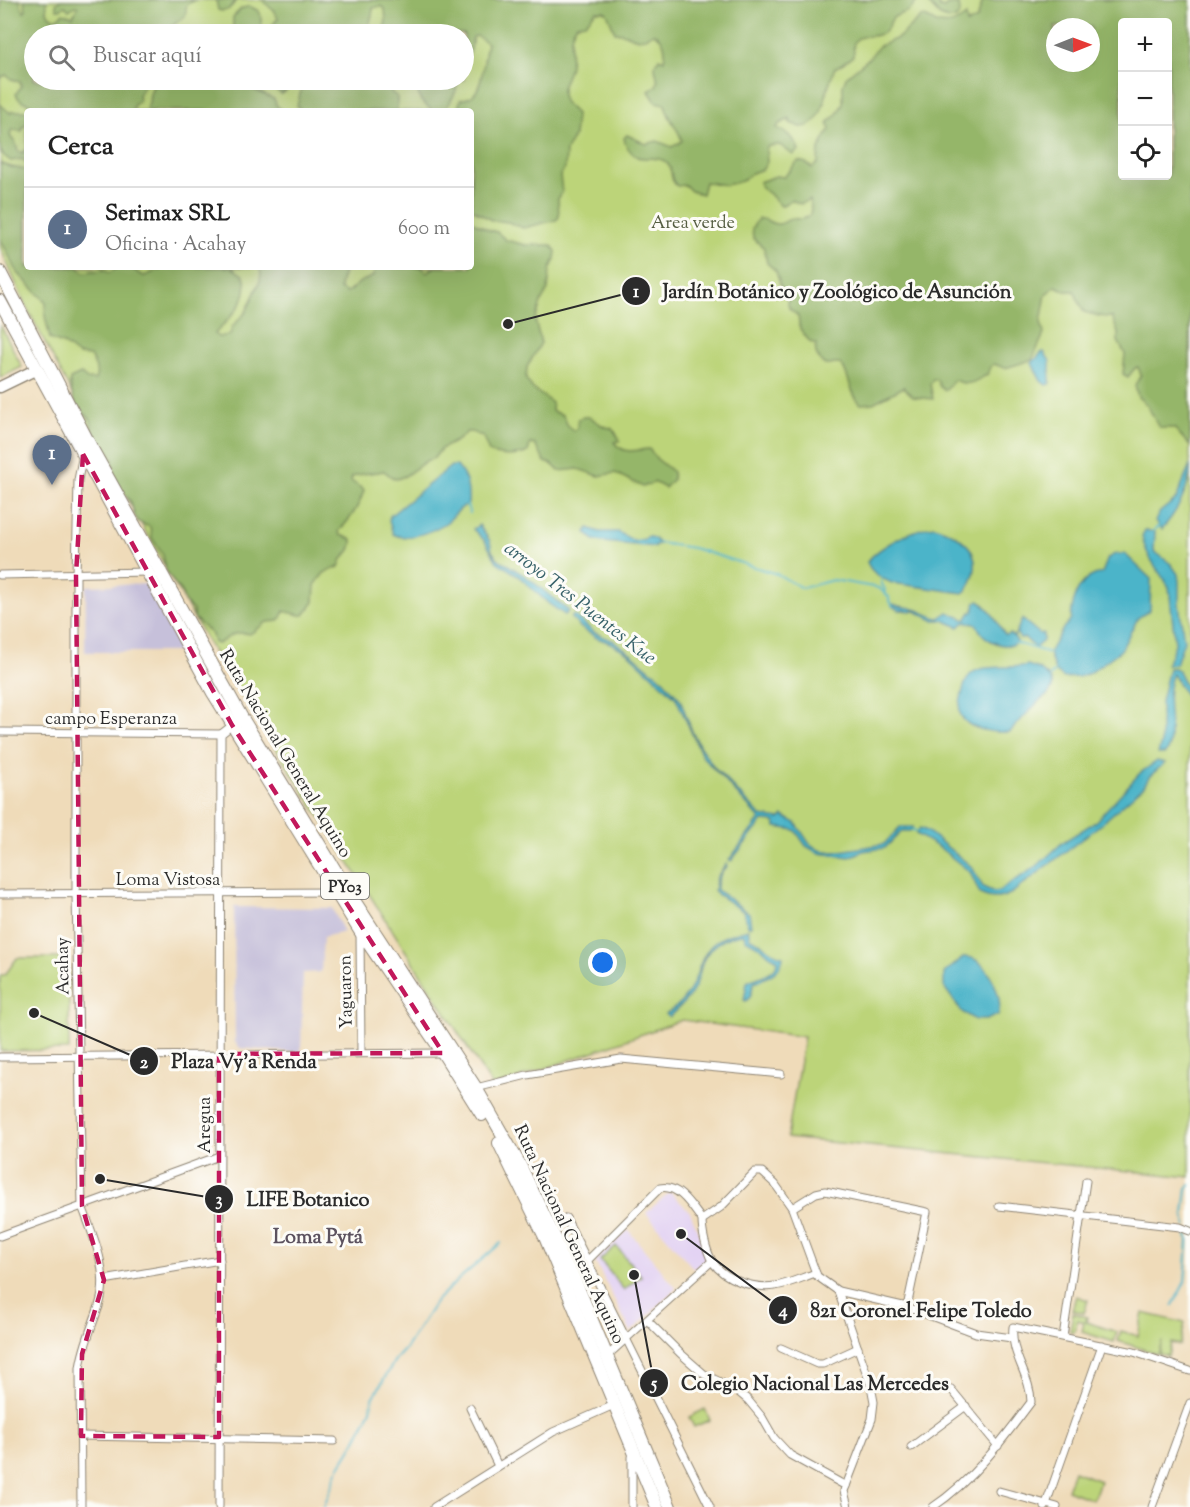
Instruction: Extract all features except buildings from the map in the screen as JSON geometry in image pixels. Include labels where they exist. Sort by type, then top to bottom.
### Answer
[{"type":"highway","name":"Ruta Nacional General Aquino","points":[[0,272],[237,721],[336,892],[443,1053],[496,1138],[525,1193],[572,1300],[632,1451],[657,1507]]},
{"type":"highway","name":"Ruta Nacional General Aquino","points":[[0,301],[212,691],[237,721],[346,888],[476,1089],[520,1165],[573,1275],[670,1507]]},
{"type":"main road","points":[[0,387],[37,369]]},
{"type":"street","name":"Acahay","points":[[81,1507],[82,1354],[100,1304],[104,1280],[82,1206],[76,894],[76,574],[78,480],[82,454]]},
{"type":"street","points":[[0,575],[148,572]]},
{"type":"street","points":[[221,734],[237,721]]},
{"type":"street","name":"campo Esperanza","points":[[0,732],[221,734]]},
{"type":"street","name":"Aregua","points":[[219,1507],[221,734]]},
{"type":"street","name":"Loma Vistosa","points":[[0,894],[336,892]]},
{"type":"street","name":"Yaguaron","points":[[360,930],[361,1053]]},
{"type":"street","points":[[0,1057],[443,1053]]},
{"type":"street","points":[[476,1089],[527,1075],[621,1059],[781,1074]]},
{"type":"street","points":[[0,1236],[219,1156]]},
{"type":"street","points":[[702,1220],[721,1207],[755,1172],[762,1172],[775,1184],[792,1208],[816,1273],[838,1291],[907,1307],[976,1333],[1011,1338]]},
{"type":"street","points":[[1063,1337],[1086,1181]]},
{"type":"street","points":[[573,1275],[660,1188],[666,1186],[686,1199],[702,1220],[702,1230],[712,1261],[738,1281],[756,1287],[776,1286],[816,1273]]},
{"type":"street","points":[[792,1208],[816,1193],[825,1191],[927,1212],[907,1307]]},
{"type":"street","points":[[999,1206],[1180,1227],[1190,1231]]},
{"type":"street","points":[[566,1218],[710,1507]]},
{"type":"street","points":[[104,1280],[220,1260]]},
{"type":"street","points":[[607,1356],[712,1261]]},
{"type":"street","points":[[838,1291],[871,1386],[874,1402],[866,1439],[844,1491],[848,1507]]},
{"type":"street","points":[[648,1321],[704,1374],[736,1390],[748,1400],[762,1417],[774,1438],[790,1455],[846,1486]]},
{"type":"street","points":[[933,1507],[956,1490],[998,1446],[1031,1402],[1031,1394],[1013,1348],[1011,1338],[1013,1327],[1152,1356],[1190,1371]]},
{"type":"street","points":[[1046,1505],[1102,1346]]},
{"type":"street","points":[[781,1347],[817,1364],[823,1364],[858,1348]]},
{"type":"street","points":[[951,1389],[998,1446]]},
{"type":"street","points":[[1152,1507],[1190,1403]]},
{"type":"street","points":[[434,1507],[553,1432],[614,1405]]},
{"type":"street","points":[[911,1447],[966,1406]]},
{"type":"street","points":[[470,1408],[498,1466]]},
{"type":"street","points":[[81,1436],[334,1441]]},
{"type":"street","points":[[632,1451],[632,1507]]},
{"type":"street","points":[[999,1491],[1057,1507]]},
{"type":"highlighted area","points":[[83,454],[232,725],[443,1053],[219,1054],[219,1437],[81,1436],[82,1354],[104,1280],[82,1206],[76,575]]},
{"type":"shaded area","points":[[150,584],[187,652],[85,652],[86,586]]},
{"type":"shaded area","points":[[234,907],[332,908],[344,932],[323,937],[321,972],[303,973],[301,1053],[240,1048],[235,1042]]},
{"type":"shaded area","points":[[670,1192],[690,1212],[707,1254],[704,1262],[694,1269],[646,1213]]},
{"type":"shaded area","points":[[628,1230],[676,1288],[631,1332],[595,1261]]},
{"type":"green space","name":"Area verde","points":[[0,0],[1190,0],[1190,1177],[787,1138],[804,1037],[682,1020],[493,1087],[211,648],[120,486],[25,304],[0,247]]},
{"type":"green space","points":[[1,0],[19,0],[24,12],[26,9],[24,0],[47,0],[47,12],[56,19],[63,13],[73,16],[78,7],[75,6],[69,10],[65,6],[57,9],[56,4],[61,0],[196,0],[187,4],[185,16],[175,24],[24,24],[24,90],[141,90],[138,95],[139,101],[133,108],[36,108],[23,102],[16,94],[21,86],[20,81],[6,75],[0,78]]},
{"type":"green space","points":[[216,0],[236,0],[224,11],[218,10]]},
{"type":"green space","points":[[262,0],[919,0],[910,10],[893,18],[883,33],[855,41],[853,56],[834,69],[820,115],[813,124],[801,127],[790,123],[790,119],[779,124],[777,128],[790,136],[799,150],[793,155],[780,145],[768,146],[766,149],[767,162],[763,169],[752,173],[742,181],[726,185],[705,182],[702,194],[691,191],[685,185],[677,186],[672,180],[666,162],[637,157],[628,149],[624,138],[627,135],[646,144],[657,141],[672,147],[682,141],[668,115],[665,104],[656,102],[649,91],[654,88],[658,80],[655,65],[659,58],[664,60],[665,48],[662,41],[653,33],[637,39],[615,32],[607,13],[596,11],[585,23],[577,24],[571,39],[570,65],[562,96],[576,114],[574,136],[566,151],[565,168],[560,175],[562,192],[558,199],[559,217],[556,220],[523,228],[508,222],[491,220],[474,210],[474,108],[459,108],[460,100],[472,96],[476,91],[483,71],[487,43],[477,36],[474,37],[474,24],[385,24],[385,9],[381,6],[373,8],[370,24],[273,24],[278,18]]},
{"type":"green space","points":[[925,0],[936,0],[940,7],[944,8],[947,5],[959,4],[960,12],[956,19],[948,19],[940,16]]},
{"type":"green space","points":[[983,0],[1190,0],[1190,446],[1174,428],[1158,426],[1147,405],[1138,397],[1135,385],[1141,375],[1138,367],[1128,377],[1123,374],[1125,354],[1118,341],[1118,333],[1112,317],[1084,312],[1074,291],[1065,291],[1056,286],[1046,294],[1041,322],[1044,334],[1032,360],[1005,368],[994,364],[987,375],[974,382],[954,380],[945,390],[940,387],[937,380],[933,379],[930,384],[933,399],[913,397],[904,387],[873,403],[861,404],[842,366],[839,364],[825,365],[816,353],[816,344],[810,342],[800,329],[798,316],[789,308],[786,292],[780,285],[776,271],[767,263],[764,248],[753,238],[752,228],[758,219],[779,224],[791,219],[803,219],[810,215],[811,207],[809,200],[801,204],[791,200],[781,206],[761,188],[759,182],[776,176],[784,177],[798,161],[812,168],[818,163],[819,149],[830,129],[828,123],[843,103],[843,85],[846,77],[869,58],[879,46],[898,38],[921,17],[944,25],[966,16],[967,24],[977,19]]},
{"type":"green space","points":[[249,6],[259,11],[262,24],[233,24],[233,17],[241,9]]},
{"type":"green space","points":[[151,90],[254,90],[274,99],[279,108],[146,108]]},
{"type":"green space","points":[[276,90],[286,90],[285,92],[281,94]]},
{"type":"green space","points":[[301,90],[391,90],[397,97],[397,108],[299,108],[297,106]]},
{"type":"green space","points":[[417,90],[456,90],[447,108],[429,108],[421,101]]},
{"type":"green space","points":[[0,104],[10,113],[24,111],[22,131],[12,130],[10,135],[18,151],[24,151],[24,161],[11,161],[3,155],[0,149]]},
{"type":"green space","points":[[0,163],[24,169],[24,270],[82,270],[84,272],[105,270],[109,273],[114,270],[134,270],[145,276],[158,270],[235,270],[244,276],[245,293],[237,308],[215,334],[218,337],[230,335],[232,327],[246,312],[260,281],[260,270],[345,270],[340,289],[347,293],[360,282],[372,277],[375,270],[425,270],[427,272],[430,270],[474,270],[474,222],[497,232],[506,240],[526,245],[551,245],[556,251],[555,259],[550,270],[548,290],[535,320],[541,343],[527,367],[526,379],[533,389],[552,403],[552,411],[563,415],[568,426],[574,431],[577,428],[578,419],[590,417],[614,430],[620,441],[614,442],[621,449],[630,451],[649,449],[673,472],[673,479],[665,488],[654,482],[643,487],[615,473],[599,476],[578,469],[559,471],[553,465],[545,462],[535,445],[530,444],[528,452],[523,454],[503,456],[489,452],[483,437],[467,432],[441,449],[434,458],[405,476],[397,479],[384,471],[352,477],[351,481],[364,490],[354,512],[339,531],[340,535],[352,539],[351,548],[339,567],[324,573],[315,585],[314,602],[304,615],[284,611],[279,621],[267,622],[250,634],[237,633],[218,644],[214,643],[212,635],[194,618],[193,610],[184,602],[181,590],[166,571],[163,555],[152,538],[150,527],[138,522],[131,502],[120,489],[114,475],[113,458],[95,436],[91,420],[75,402],[70,379],[81,374],[87,379],[95,380],[96,377],[96,368],[90,356],[78,355],[65,345],[50,339],[45,316],[46,303],[18,273],[0,238]]},
{"type":"green space","points":[[0,324],[22,367],[0,378]]},
{"type":"green space","points":[[17,958],[69,958],[69,1050],[0,1051],[0,975],[5,975]]},
{"type":"green space","points":[[616,1246],[641,1276],[624,1290],[600,1260]]},
{"type":"green space","points":[[1076,1296],[1088,1300],[1084,1313],[1072,1310]]},
{"type":"green space","points":[[1073,1313],[1087,1317],[1086,1322],[1117,1332],[1114,1342],[1082,1332],[1084,1322],[1078,1320],[1074,1332],[1070,1331]]},
{"type":"green space","points":[[1143,1313],[1185,1323],[1180,1345],[1171,1343],[1168,1356],[1159,1354],[1162,1341],[1158,1354],[1118,1341],[1121,1331],[1138,1336]]},
{"type":"green space","points":[[705,1409],[710,1420],[694,1427],[689,1417]]},
{"type":"green space","points":[[1074,1471],[1100,1481],[1093,1500],[1067,1490]]},
{"type":"water","points":[[1044,352],[1050,361],[1050,384],[1046,385],[1041,381],[1032,363]]},
{"type":"water","points":[[1190,465],[1188,482],[1182,499],[1162,529],[1155,521],[1160,512],[1176,499]]},
{"type":"water","points":[[451,466],[457,466],[465,479],[468,488],[468,504],[447,522],[428,532],[406,537],[393,534],[389,521],[390,516]]},
{"type":"water","points":[[479,525],[490,541],[492,551],[497,558],[527,577],[569,611],[565,615],[549,604],[516,574],[497,562],[485,541],[473,529]]},
{"type":"water","points":[[934,526],[959,538],[971,550],[975,567],[971,584],[963,593],[892,583],[877,575],[869,566],[867,562],[888,544],[917,530]]},
{"type":"water","points":[[588,528],[600,532],[618,532],[634,541],[645,539],[648,536],[659,544],[655,547],[602,542],[594,540],[586,533]]},
{"type":"water","points":[[1145,530],[1155,532],[1154,551],[1171,564],[1178,574],[1184,641],[1176,664],[1167,665],[1175,644],[1169,587],[1146,550],[1142,536]]},
{"type":"water","points":[[1115,554],[1125,554],[1151,579],[1150,610],[1138,618],[1121,650],[1090,673],[1064,678],[1055,671],[1049,653],[1064,627],[1071,620],[1075,597],[1082,584],[1094,575],[1102,573],[1108,558]]},
{"type":"water","points":[[979,601],[990,612],[1005,635],[1010,634],[1014,637],[1017,641],[1013,645],[1002,645],[991,641],[977,625],[969,622],[959,627],[943,620],[933,620],[915,611],[899,610],[892,606],[893,604],[911,608],[939,618],[948,612],[966,620],[973,612],[976,602]]},
{"type":"water","points":[[574,615],[595,633],[614,641],[659,675],[680,699],[700,747],[714,767],[761,816],[780,819],[783,816],[796,823],[809,843],[819,850],[834,852],[884,844],[900,827],[913,827],[910,831],[902,831],[885,848],[863,851],[850,857],[818,853],[806,846],[795,830],[776,827],[775,822],[763,821],[731,861],[729,860],[760,819],[702,756],[676,698],[628,653],[581,628],[571,618]]},
{"type":"water","points":[[1022,619],[1040,634],[1043,633],[1043,641],[1035,648],[1025,638],[1020,639],[1016,632]]},
{"type":"water","points":[[1028,665],[1047,675],[1052,689],[1010,732],[982,730],[968,724],[963,719],[959,711],[960,703],[963,689],[972,673],[983,669]]},
{"type":"water","points":[[1169,668],[1176,668],[1178,671],[1190,695],[1190,704],[1173,674],[1169,694],[1169,747],[1165,754],[1158,754],[1161,743],[1161,701]]},
{"type":"water","points":[[1157,761],[1165,763],[1149,777],[1144,786],[1100,825],[1004,897],[992,898],[980,894],[970,872],[940,848],[916,834],[920,828],[927,831],[972,867],[983,887],[994,892],[999,891],[1037,866],[1063,842],[1095,822],[1140,773]]},
{"type":"water","points":[[726,864],[718,880],[717,890],[749,913],[751,926],[748,926],[744,912],[714,890],[717,877]]},
{"type":"water","points":[[748,929],[750,938],[783,956],[780,967],[769,976],[754,983],[750,997],[744,1000],[747,982],[770,972],[777,965],[778,960],[745,939],[744,934],[728,938],[708,952],[692,993],[669,1017],[666,1014],[689,992],[703,957],[709,948],[726,936]]},
{"type":"water","points":[[964,957],[973,958],[980,963],[990,976],[999,1000],[998,1015],[986,1020],[975,1020],[962,1012],[944,987],[944,973]]},
{"type":"waterway","name":"arroyo Tres Puentes Kue","points":[[466,504],[470,513]]},
{"type":"waterway","name":"arroyo Tres Puentes Kue","points":[[1151,533],[1160,525]]},
{"type":"waterway","points":[[659,543],[693,548],[777,574],[802,588],[833,580],[879,588],[889,597],[893,606]]},
{"type":"waterway","points":[[882,579],[884,592]]},
{"type":"waterway","points":[[1013,642],[1049,653]]},
{"type":"waterway","points":[[1050,677],[1055,671]]},
{"type":"waterway","name":"arroyo Tres Puentes Kue","points":[[909,828],[920,833]]},
{"type":"waterway","points":[[1186,1227],[1184,1214],[1187,1188],[1190,1185]]},
{"type":"waterway","points":[[1173,1305],[1185,1282],[1187,1233]]},
{"type":"waterway","points":[[324,1507],[337,1471],[355,1442],[371,1410],[372,1400],[395,1360],[405,1349],[436,1301],[501,1243]]},
{"type":"place","name":"Jardín Botánico y Zoológico de Asunción","points":[[508,324]]},
{"type":"place","name":"Serimax SRL","points":[[52,485]]},
{"type":"place","name":"Plaza Vy'a Renda","points":[[34,1013]]},
{"type":"place","name":"LIFE Botanico","points":[[100,1179]]},
{"type":"place","name":"821 Coronel Felipe Toledo","points":[[681,1234]]},
{"type":"place","name":"Colegio Nacional Las Mercedes","points":[[634,1275]]},
{"type":"district","name":"Loma Pytá","points":[[318,1236]]}]
